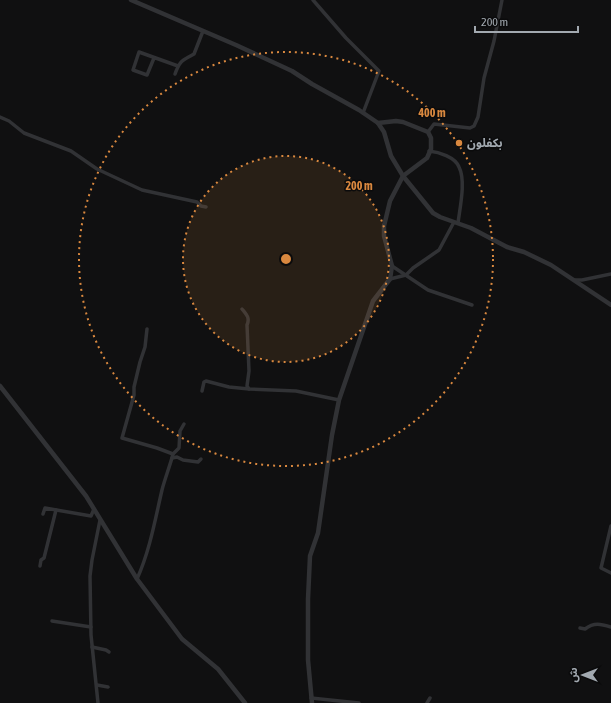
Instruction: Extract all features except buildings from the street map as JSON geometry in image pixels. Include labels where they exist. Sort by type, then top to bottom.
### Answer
[{"type":"street","points":[[131,0],[292,71],[363,113],[378,123],[384,132],[391,156],[404,176],[434,213],[440,217],[471,228],[507,247],[524,252],[551,266],[611,305]]},
{"type":"street","points":[[313,0],[346,38],[379,71],[363,113]]},
{"type":"street","points":[[428,132],[434,124],[470,128],[474,126],[478,117],[483,83],[502,0]]},
{"type":"street","points":[[175,74],[183,59],[194,54],[203,31]]},
{"type":"street","points":[[154,58],[147,74],[133,70],[139,52],[178,66]]},
{"type":"street","points":[[0,117],[9,121],[24,133],[71,152],[97,170],[136,188],[147,192],[197,202],[200,206],[206,207]]},
{"type":"street","points":[[359,703],[311,701],[308,660],[308,599],[310,556],[318,533],[332,435],[339,400],[373,301],[390,279],[392,266],[384,236],[384,226],[390,200],[404,176],[427,158],[431,149],[431,138],[428,132],[403,122],[396,121],[378,123]]},
{"type":"street","points":[[390,279],[406,275],[413,268],[439,250],[456,222],[463,185],[459,166],[445,155],[438,152],[429,151]]},
{"type":"street","points":[[392,266],[428,290],[472,305]]},
{"type":"street","points":[[574,280],[582,280],[611,274]]},
{"type":"street","points":[[242,309],[248,316],[249,370],[247,386],[249,389]]},
{"type":"street","points":[[148,329],[145,348],[134,387],[134,395],[122,438],[157,448],[183,460],[198,462],[201,459]]},
{"type":"street","points":[[202,390],[204,382],[206,381],[229,387],[296,391],[339,400]]},
{"type":"street","points":[[0,386],[79,486],[138,579],[182,639],[218,669],[246,703]]},
{"type":"street","points":[[138,579],[157,518],[172,456],[179,448],[180,431],[184,424]]},
{"type":"street","points":[[43,514],[45,508],[91,516],[94,509]]},
{"type":"street","points":[[40,566],[41,560],[44,558],[56,510]]},
{"type":"street","points":[[95,703],[98,703],[92,647],[90,576],[100,519]]},
{"type":"street","points":[[611,526],[601,568],[611,573]]},
{"type":"street","points":[[52,622],[91,627]]},
{"type":"street","points":[[580,628],[585,629],[597,623],[611,627]]},
{"type":"street","points":[[92,647],[109,652]]},
{"type":"street","points":[[97,685],[108,687]]},
{"type":"street","points":[[427,703],[430,698]]},
{"type":"place","name":"بكفلون","points":[[459,143]]}]
